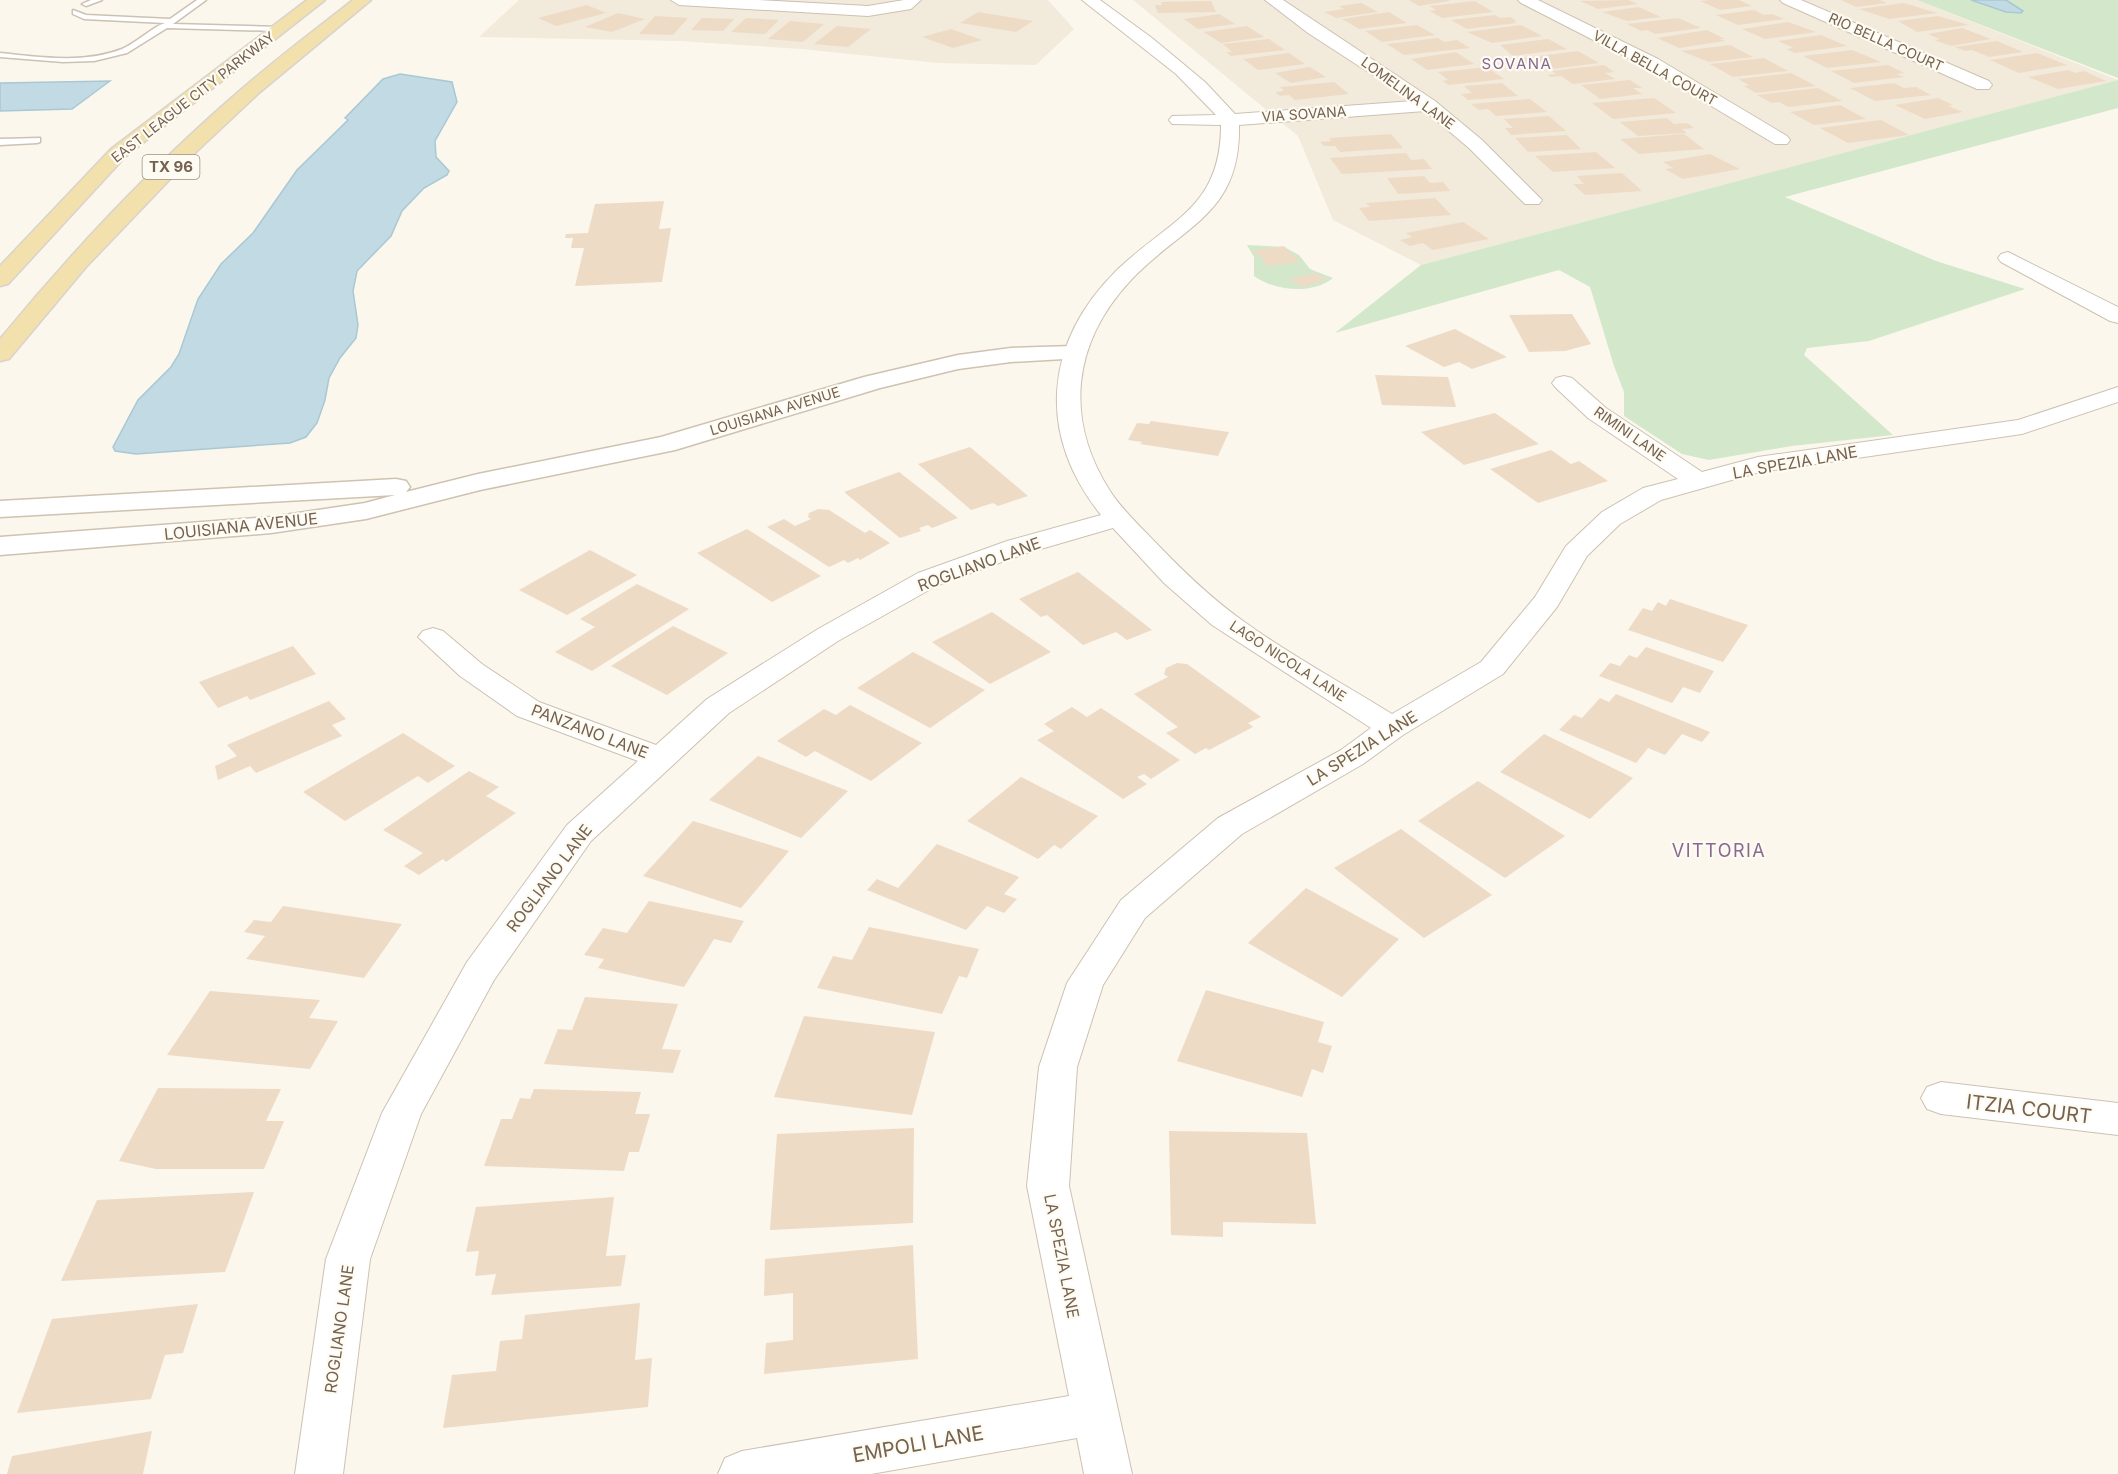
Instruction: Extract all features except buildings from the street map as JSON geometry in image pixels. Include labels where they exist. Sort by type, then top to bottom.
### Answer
[{"type":"main road","name":"EAST LEAGUE CITY PARKWAY","points":[[0,279],[118,153],[317,0]]},
{"type":"main road","name":"EAST LEAGUE CITY PARKWAY","points":[[0,354],[39,306],[105,233],[219,118],[363,0]]},
{"type":"street","points":[[679,0],[868,11],[906,6],[913,0]]},
{"type":"street","points":[[1090,0],[1163,52],[1211,95],[1230,120]]},
{"type":"street","name":"LOMELINA LANE","points":[[1274,0],[1290,14],[1380,70],[1429,105],[1532,200]]},
{"type":"street","name":"VILLA BELLA COURT","points":[[1526,0],[1652,63],[1781,140]]},
{"type":"street","name":"RIO BELLA COURT","points":[[1788,0],[1983,85]]},
{"type":"street","name":"VIA SOVANA","points":[[1178,120],[1230,120],[1429,105]]},
{"type":"street","name":"LAGO NICOLA LANE","points":[[1230,120],[1228,161],[1218,186],[1190,220],[1122,277],[1097,309],[1073,353],[1068,373],[1067,411],[1072,436],[1083,466],[1097,492],[1176,580],[1235,629],[1392,728]]},
{"type":"street","points":[[2008,258],[2118,315]]},
{"type":"street","name":"LOUISIANA AVENUE","points":[[0,546],[271,525],[366,511],[478,482],[666,444],[873,382],[958,362],[1011,355],[1073,353]]},
{"type":"street","name":"RIMINI LANE","points":[[1564,383],[1597,413],[1698,481]]},
{"type":"street","name":"LA SPEZIA LANE","points":[[1108,1474],[1048,1186],[1058,1067],[1085,983],[1133,909],[1230,826],[1352,757],[1392,728],[1492,668],[1547,601],[1576,552],[1611,518],[1652,494],[1758,465],[2022,427],[2118,394]]},
{"type":"street","name":"LOUISIANA AVENUE","points":[[0,509],[478,482]]},
{"type":"street","name":"ROGLIANO LANE","points":[[319,1474],[348,1259],[402,1113],[480,972],[579,833],[718,706],[828,635],[928,579],[1017,547],[1118,518]]},
{"type":"street","name":"PANZANO LANE","points":[[433,637],[471,670],[528,709],[661,758]]},
{"type":"street","name":"ITZIA COURT","points":[[1941,1098],[2118,1119]]},
{"type":"street","name":"EMPOLI LANE","points":[[742,1474],[1094,1413]]},
{"type":"lane","points":[[86,4],[98,0]]},
{"type":"lane","points":[[0,55],[73,60],[104,57],[127,50],[202,0]]},
{"type":"lane","points":[[76,12],[84,17],[170,21]]},
{"type":"lane","points":[[162,26],[279,29]]},
{"type":"lane","points":[[0,142],[37,140]]},
{"type":"shaded area","points":[[519,0],[1048,0],[1074,29],[1036,65],[938,63],[802,49],[680,41],[479,37]]},
{"type":"shaded area","points":[[1133,0],[1917,0],[2118,80],[1421,265],[1333,220],[1298,136]]},
{"type":"green space","points":[[1917,0],[2118,0],[2118,78]]},
{"type":"green space","points":[[2118,80],[2118,108],[1785,197],[1936,261],[2025,289],[1869,341],[1807,348],[1804,355],[1893,435],[1792,446],[1709,460],[1682,454],[1624,416],[1624,392],[1590,287],[1559,270],[1335,333],[1421,265]]},
{"type":"green space","points":[[1247,245],[1284,247],[1299,255],[1310,269],[1333,278],[1315,287],[1304,289],[1272,285],[1254,276],[1254,257]]},
{"type":"water","points":[[1971,0],[2006,0],[2023,11],[2021,13],[2006,12]]},
{"type":"water","points":[[400,74],[452,82],[457,102],[435,141],[436,157],[449,171],[447,175],[424,188],[402,211],[391,236],[357,271],[353,291],[358,325],[356,338],[340,358],[329,378],[325,400],[317,423],[306,437],[290,443],[136,454],[115,451],[113,447],[138,400],[171,367],[179,354],[198,299],[221,264],[253,233],[297,170],[348,120],[345,118],[383,79]]},
{"type":"water","points":[[110,81],[72,109],[0,111],[0,83]]},
{"type":"district","name":"SOVANA","points":[[1517,64]]},
{"type":"district","name":"VITTORIA","points":[[1719,851]]}]
